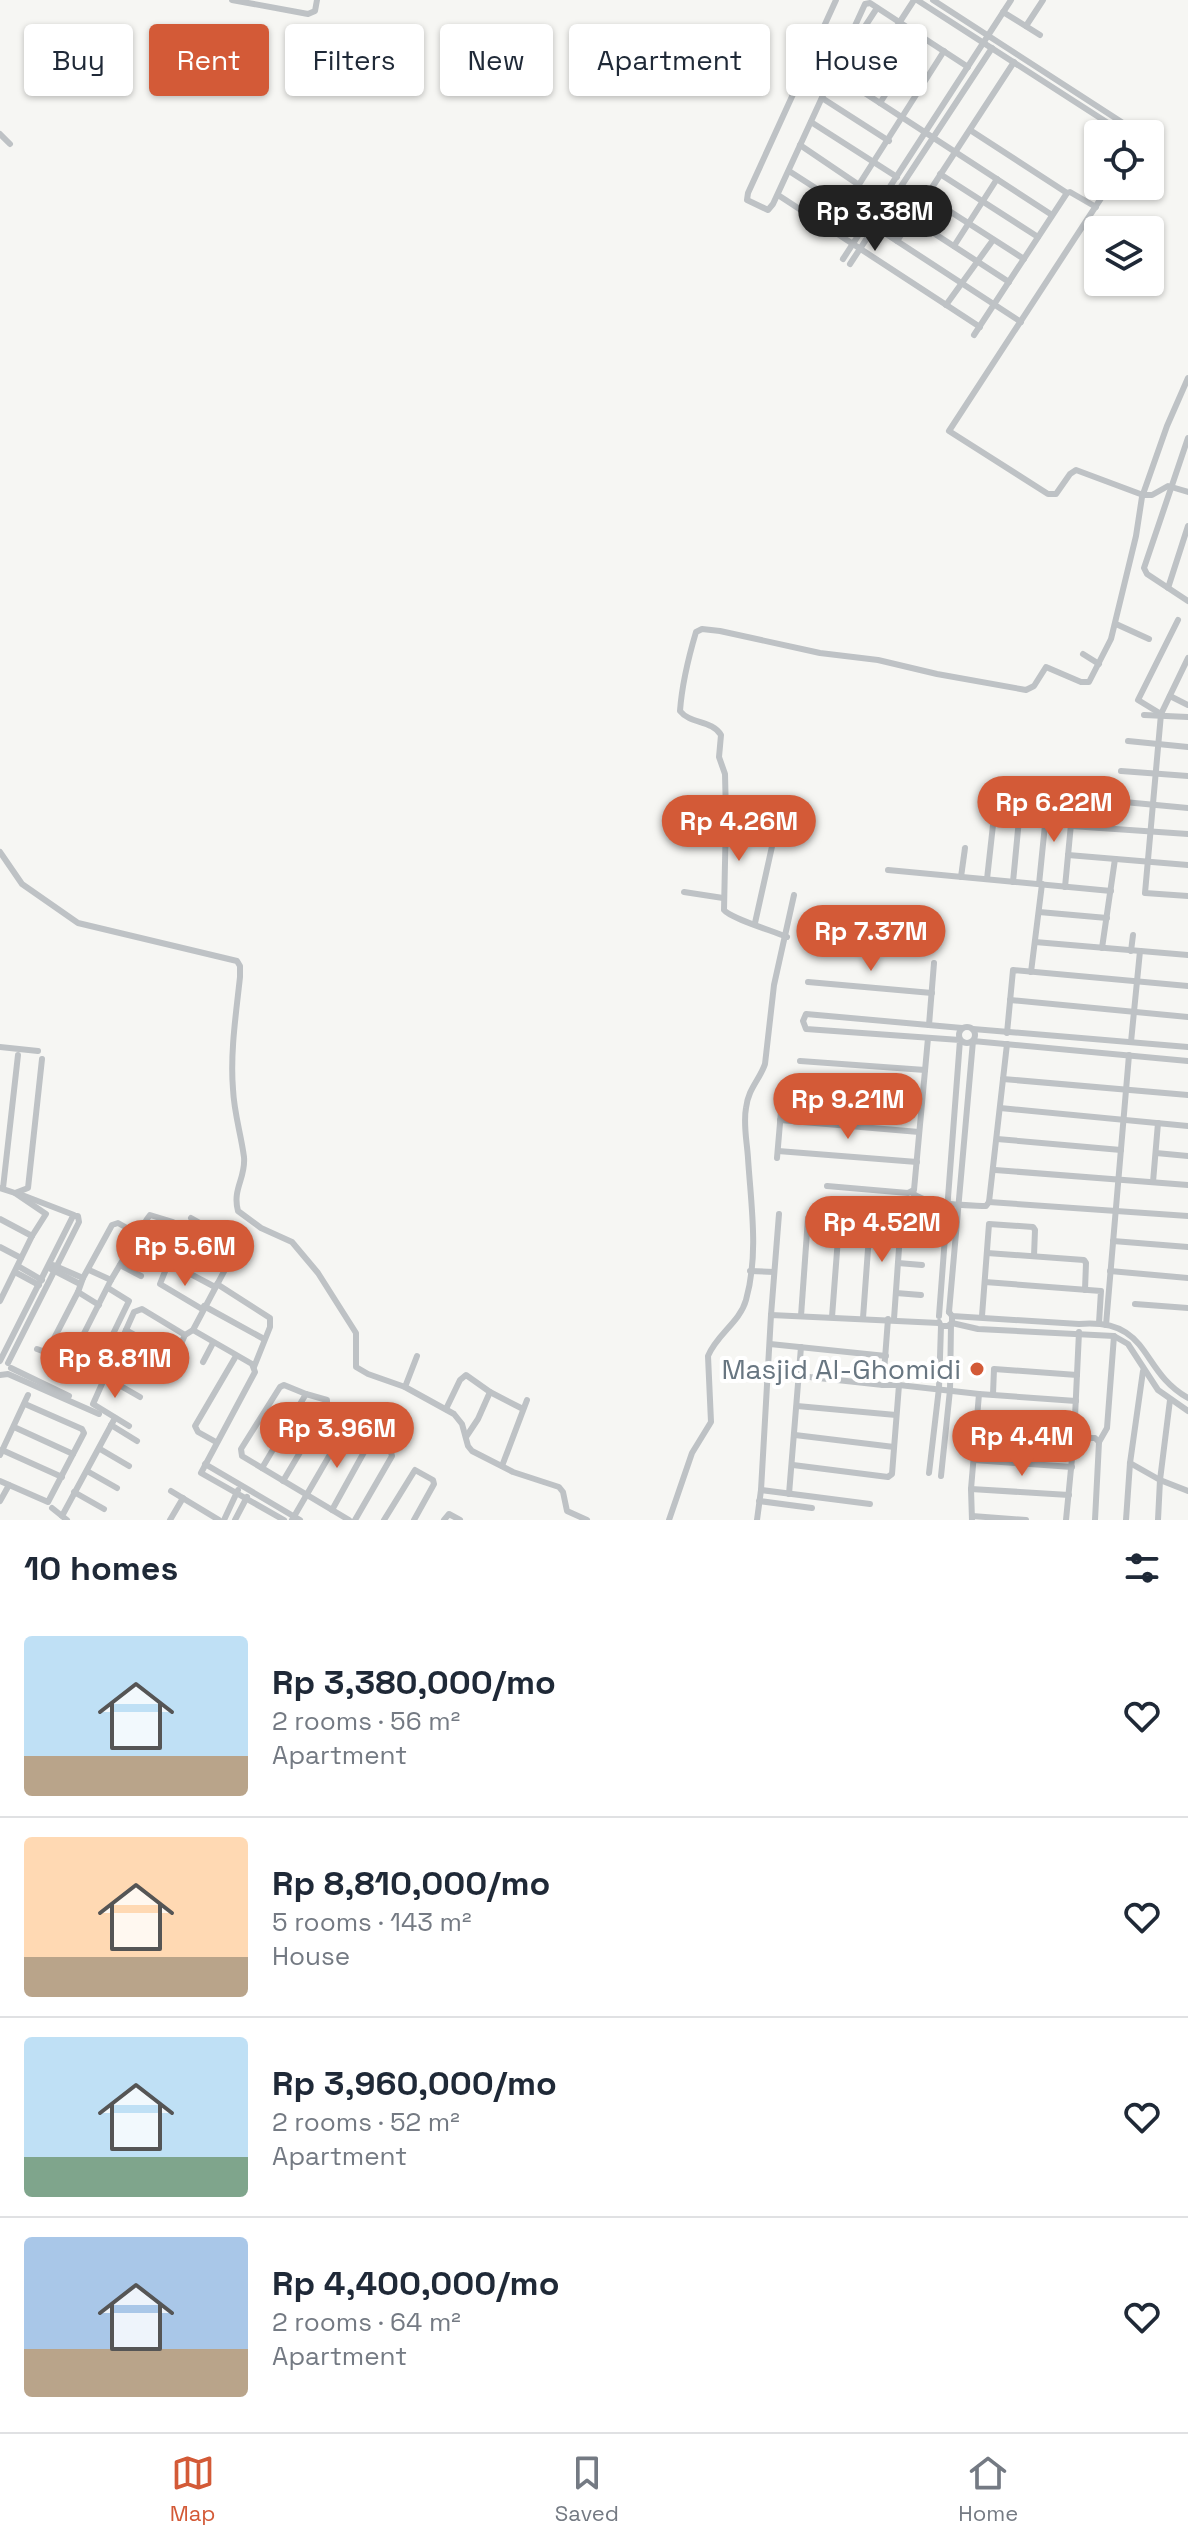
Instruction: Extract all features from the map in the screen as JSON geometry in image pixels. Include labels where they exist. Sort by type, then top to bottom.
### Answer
[{"type":"street","points":[[232,0],[308,14],[315,11],[317,0]]},
{"type":"street","points":[[825,24],[836,0]]},
{"type":"street","points":[[900,22],[916,0],[1103,120]]},
{"type":"street","points":[[933,0],[1118,120]]},
{"type":"street","points":[[944,7],[949,0]]},
{"type":"street","points":[[850,264],[856,247],[897,177],[1011,0]]},
{"type":"street","points":[[1026,26],[1043,0]]},
{"type":"street","points":[[855,24],[864,2],[903,24]]},
{"type":"street","points":[[865,24],[877,8]]},
{"type":"street","points":[[1003,12],[1040,35]]},
{"type":"street","points":[[927,40],[968,67]]},
{"type":"street","points":[[843,259],[874,226],[992,48]]},
{"type":"street","points":[[830,230],[944,51]]},
{"type":"street","points":[[897,241],[1014,62]]},
{"type":"street","points":[[793,96],[747,197],[752,203],[768,210],[778,195],[823,96]]},
{"type":"street","points":[[827,96],[889,141]]},
{"type":"street","points":[[869,96],[1052,215]]},
{"type":"street","points":[[880,103],[884,96]]},
{"type":"street","points":[[811,122],[897,177]]},
{"type":"street","points":[[970,130],[1067,193],[1096,207]]},
{"type":"street","points":[[0,134],[10,144]]},
{"type":"street","points":[[800,145],[859,185]]},
{"type":"street","points":[[789,171],[845,207]]},
{"type":"street","points":[[940,174],[1038,237]]},
{"type":"street","points":[[954,246],[997,179]]},
{"type":"street","points":[[974,335],[1067,193]]},
{"type":"street","points":[[778,195],[980,327]]},
{"type":"street","points":[[926,196],[1024,259]]},
{"type":"street","points":[[1100,200],[949,431],[1048,494],[1056,494],[1076,470],[1143,495],[1152,495],[1171,486],[1188,492]]},
{"type":"street","points":[[912,219],[1009,282]]},
{"type":"street","points":[[874,226],[1021,322]]},
{"type":"street","points":[[946,305],[993,240]]},
{"type":"street","points":[[787,937],[727,915],[723,898],[726,816],[725,774],[719,757],[721,735],[714,727],[684,717],[680,711],[683,674],[690,661],[698,630],[706,629],[820,653],[878,660],[1026,690],[1034,686],[1046,667],[1085,683],[1092,680],[1116,624],[1143,495],[1188,378]]},
{"type":"street","points":[[1188,438],[1144,568],[1188,601]]},
{"type":"street","points":[[1168,588],[1188,526]]},
{"type":"street","points":[[1161,714],[1138,700],[1178,620]]},
{"type":"street","points":[[1116,624],[1149,639]]},
{"type":"street","points":[[1083,654],[1099,664]]},
{"type":"street","points":[[1188,658],[1184,675],[1161,714],[1145,893],[1188,896]]},
{"type":"street","points":[[1170,696],[1188,705]]},
{"type":"street","points":[[1144,715],[1188,717]]},
{"type":"street","points":[[1128,741],[1188,747]]},
{"type":"street","points":[[1121,771],[1188,776]]},
{"type":"street","points":[[1013,882],[1022,788]]},
{"type":"street","points":[[1031,972],[1048,795]]},
{"type":"street","points":[[1103,800],[1188,808]]},
{"type":"street","points":[[1065,887],[1073,803]]},
{"type":"street","points":[[755,923],[780,822]]},
{"type":"street","points":[[987,879],[993,825]]},
{"type":"street","points":[[1071,826],[1188,834]]},
{"type":"street","points":[[961,877],[965,848]]},
{"type":"street","points":[[0,852],[22,884],[78,923],[237,961],[240,977],[232,1086],[244,1156],[243,1174],[236,1190],[238,1211],[261,1228],[292,1242],[313,1266],[356,1333],[356,1367],[405,1387],[446,1409],[462,1424],[472,1451],[559,1487],[567,1511],[587,1520]]},
{"type":"street","points":[[1068,855],[1188,865]]},
{"type":"street","points":[[1102,948],[1115,859]]},
{"type":"street","points":[[888,870],[1111,891]]},
{"type":"street","points":[[684,892],[723,898]]},
{"type":"street","points":[[669,1520],[692,1453],[711,1422],[708,1356],[711,1347],[742,1310],[750,1271],[752,1210],[746,1105],[755,1079],[763,1072],[765,1064],[774,985],[794,895]]},
{"type":"street","points":[[1039,912],[1107,918]]},
{"type":"street","points":[[1131,951],[1133,935]]},
{"type":"street","points":[[1157,953],[1158,941]]},
{"type":"street","points":[[1035,942],[1157,953],[1185,952]]},
{"type":"street","points":[[1131,1042],[1140,951]]},
{"type":"street","points":[[929,1025],[934,963]]},
{"type":"street","points":[[1007,1033],[1013,970],[1188,986]]},
{"type":"street","points":[[808,982],[932,993]]},
{"type":"street","points":[[1010,1000],[1188,1017]]},
{"type":"street","points":[[1188,1047],[806,1014],[803,1021],[806,1029],[1188,1061]]},
{"type":"street","points":[[929,1473],[939,1388],[940,1322],[954,1100],[959,1033],[962,1028]]},
{"type":"street","points":[[941,1476],[950,1390],[951,1319],[967,1101],[975,1035],[973,1029]]},
{"type":"street","points":[[1018,1045],[1019,1034]]},
{"type":"street","points":[[911,1192],[914,1190],[928,1038]]},
{"type":"street","points":[[827,1186],[911,1192],[948,1208],[986,1206],[995,1170],[1007,1044]]},
{"type":"street","points":[[0,1047],[38,1051]]},
{"type":"street","points":[[4,1370],[74,1215],[1,1188],[18,1055]]},
{"type":"street","points":[[1102,1324],[1110,1271],[1129,1055]]},
{"type":"street","points":[[15,1193],[28,1188],[42,1059]]},
{"type":"street","points":[[800,1061],[925,1070]]},
{"type":"street","points":[[1003,1079],[1188,1095]]},
{"type":"street","points":[[917,1162],[778,1155],[780,1120],[783,1088],[922,1102]]},
{"type":"street","points":[[954,1100],[967,1101]]},
{"type":"street","points":[[1000,1108],[1188,1126]]},
{"type":"street","points":[[780,1120],[919,1132]]},
{"type":"street","points":[[1153,1182],[1158,1123]]},
{"type":"street","points":[[997,1139],[1121,1150]]},
{"type":"street","points":[[1156,1153],[1188,1156]]},
{"type":"street","points":[[995,1170],[1188,1185]]},
{"type":"street","points":[[0,1301],[46,1212],[15,1193]]},
{"type":"street","points":[[989,1202],[1188,1216]]},
{"type":"street","points":[[863,1318],[871,1208]]},
{"type":"street","points":[[757,1520],[779,1214]]},
{"type":"street","points":[[69,1363],[136,1233],[150,1215],[173,1222]]},
{"type":"street","points":[[180,1346],[185,1335],[193,1330],[235,1252],[236,1244],[191,1218]]},
{"type":"street","points":[[801,1316],[808,1218]]},
{"type":"street","points":[[0,1219],[32,1236]]},
{"type":"street","points":[[883,1385],[896,1293],[901,1220]]},
{"type":"street","points":[[47,1352],[113,1224],[118,1223],[136,1233]]},
{"type":"street","points":[[982,1316],[989,1224],[1034,1228],[1034,1256]]},
{"type":"street","points":[[832,1317],[839,1225]]},
{"type":"street","points":[[900,1233],[925,1235]]},
{"type":"street","points":[[1113,1241],[1188,1247]]},
{"type":"street","points":[[188,1242],[227,1264]]},
{"type":"street","points":[[132,1243],[152,1254]]},
{"type":"street","points":[[0,1247],[21,1258]]},
{"type":"street","points":[[174,1249],[160,1284],[264,1339]]},
{"type":"street","points":[[987,1253],[1086,1261],[1085,1290]]},
{"type":"street","points":[[168,1262],[268,1315],[270,1322],[251,1381],[201,1473],[284,1520]]},
{"type":"street","points":[[898,1263],[922,1265]]},
{"type":"street","points":[[120,1265],[141,1276]]},
{"type":"street","points":[[4,1370],[41,1282],[52,1267]]},
{"type":"street","points":[[52,1267],[80,1284],[99,1305]]},
{"type":"street","points":[[16,1269],[41,1282]]},
{"type":"street","points":[[89,1270],[111,1280]]},
{"type":"street","points":[[750,1271],[774,1272]]},
{"type":"street","points":[[1110,1271],[1188,1278]]},
{"type":"street","points":[[0,1281],[8,1286]]},
{"type":"street","points":[[985,1282],[1095,1290],[1102,1293],[1102,1324]]},
{"type":"street","points":[[37,1349],[95,1371],[129,1301],[108,1288]]},
{"type":"street","points":[[896,1293],[921,1295]]},
{"type":"street","points":[[1135,1304],[1188,1308]]},
{"type":"street","points":[[137,1441],[93,1404],[134,1312],[139,1308],[185,1335]]},
{"type":"street","points":[[940,1322],[941,1313],[978,1329],[1114,1336],[1128,1344],[1158,1390],[1188,1411]]},
{"type":"street","points":[[771,1315],[940,1322],[982,1316],[1102,1324],[1125,1330],[1172,1388],[1188,1398]]},
{"type":"street","points":[[1066,1520],[1072,1467],[1079,1324]]},
{"type":"street","points":[[126,1330],[167,1353]]},
{"type":"street","points":[[193,1330],[254,1367]]},
{"type":"street","points":[[1095,1520],[1099,1442],[1107,1428],[1114,1336]]},
{"type":"street","points":[[203,1362],[213,1343]]},
{"type":"street","points":[[770,1344],[886,1356]]},
{"type":"street","points":[[789,1494],[801,1347]]},
{"type":"street","points":[[116,1354],[152,1375]]},
{"type":"street","points":[[216,1442],[198,1432],[195,1426],[236,1356]]},
{"type":"street","points":[[405,1387],[417,1356]]},
{"type":"street","points":[[940,1366],[951,1366]]},
{"type":"street","points":[[993,1394],[994,1369],[1077,1375]]},
{"type":"street","points":[[4,1370],[69,1396]]},
{"type":"street","points":[[4,1370],[99,1414]]},
{"type":"street","points":[[1126,1520],[1130,1463],[1143,1371]]},
{"type":"street","points":[[446,1409],[464,1375],[469,1375],[490,1392],[523,1409]]},
{"type":"street","points":[[800,1376],[1076,1401]]},
{"type":"street","points":[[105,1377],[140,1397]]},
{"type":"street","points":[[283,1481],[324,1411],[327,1400],[284,1385],[275,1394],[241,1449],[246,1459],[262,1468],[283,1481],[332,1510],[352,1520],[392,1456],[391,1452],[371,1443],[368,1445],[332,1510]]},
{"type":"street","points":[[793,1465],[888,1477],[892,1474],[899,1385]]},
{"type":"street","points":[[1158,1520],[1172,1388]]},
{"type":"street","points":[[466,1437],[490,1392]]},
{"type":"street","points":[[262,1468],[306,1394]]},
{"type":"street","points":[[979,1394],[971,1489],[972,1518],[1026,1520]]},
{"type":"street","points":[[28,1395],[2,1448],[62,1477]]},
{"type":"street","points":[[502,1466],[527,1400]]},
{"type":"street","points":[[0,1481],[47,1503],[84,1433],[82,1429],[25,1404]]},
{"type":"street","points":[[797,1406],[896,1415]]},
{"type":"street","points":[[205,1464],[295,1519],[305,1494],[346,1427],[324,1411]]},
{"type":"street","points":[[113,1422],[129,1426]]},
{"type":"street","points":[[52,1508],[64,1518],[74,1492],[113,1422]]},
{"type":"street","points":[[14,1427],[73,1454]]},
{"type":"street","points":[[976,1427],[1095,1438],[1099,1442]]},
{"type":"street","points":[[795,1435],[894,1447]]},
{"type":"street","points":[[100,1449],[129,1466]]},
{"type":"street","points":[[974,1460],[1072,1467]]},
{"type":"street","points":[[1130,1463],[1188,1491]]},
{"type":"street","points":[[384,1520],[415,1470],[433,1480],[434,1484],[414,1520]]},
{"type":"street","points":[[87,1471],[117,1488]]},
{"type":"street","points":[[0,1501],[9,1485]]},
{"type":"street","points":[[171,1491],[222,1520],[241,1485]]},
{"type":"street","points":[[971,1489],[1069,1495]]},
{"type":"street","points":[[761,1490],[870,1504]]},
{"type":"street","points":[[235,1520],[251,1491]]},
{"type":"street","points":[[74,1492],[104,1509]]},
{"type":"street","points":[[170,1520],[183,1498]]},
{"type":"street","points":[[759,1501],[812,1508]]},
{"type":"street","points":[[201,1520],[206,1512]]},
{"type":"street","points":[[444,1520],[449,1514],[460,1520]]},
{"type":"place","name":"Masjid Al-Ghomidi","points":[[977,1369]]}]
